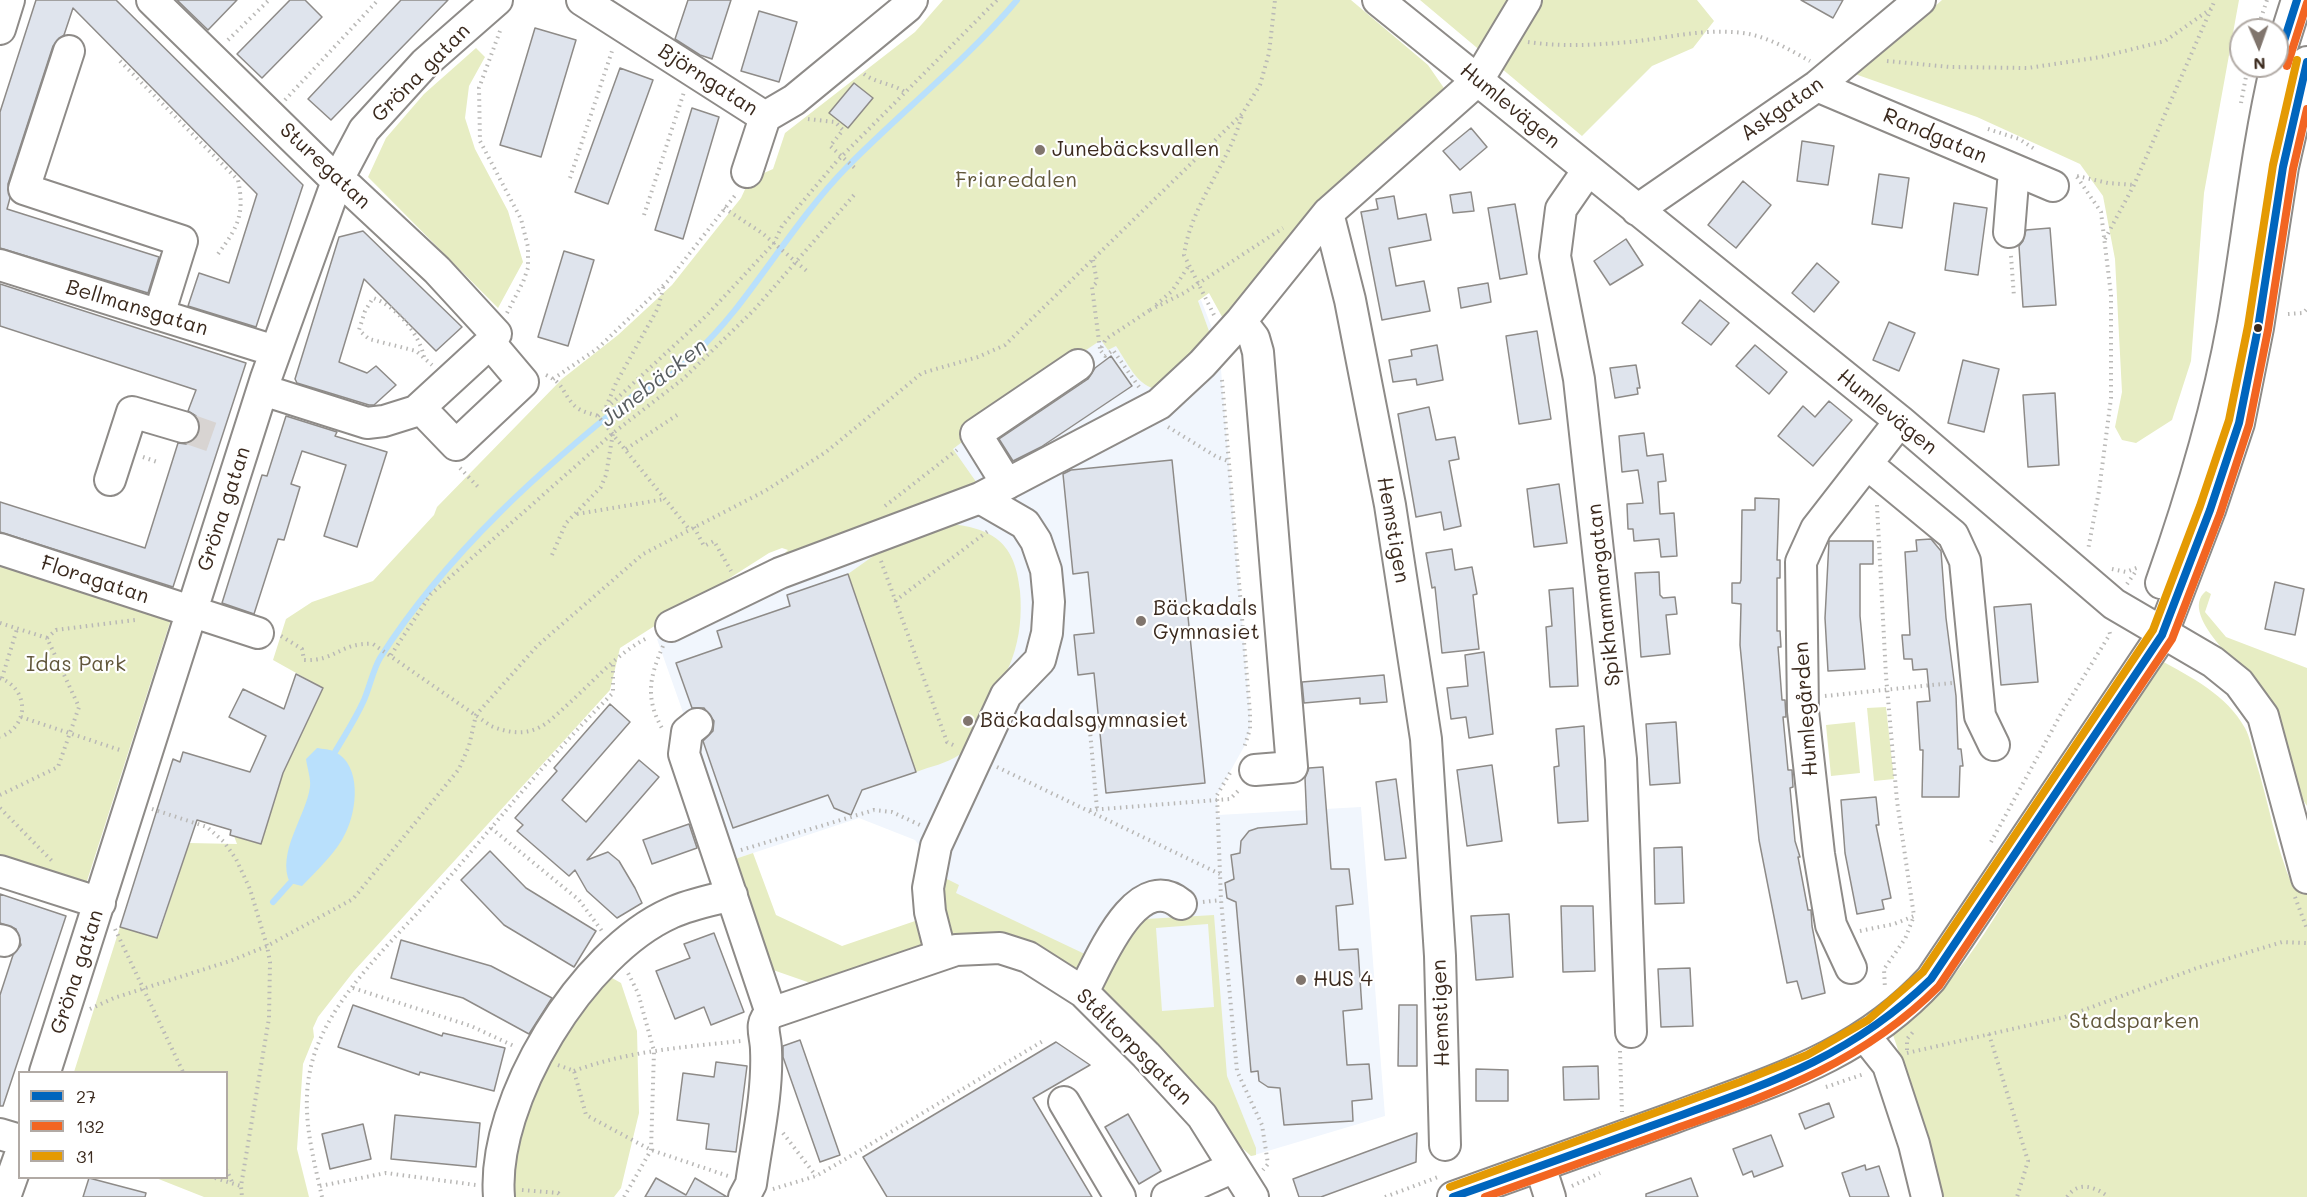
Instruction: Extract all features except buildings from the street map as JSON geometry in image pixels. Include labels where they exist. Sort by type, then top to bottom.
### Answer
[{"type":"street","points":[[0,28],[9,0]]},
{"type":"street","name":"Sturegatan","points":[[152,0],[337,181],[350,188],[437,270],[493,338],[523,382],[456,445],[429,417]]},
{"type":"street","name":"Gröna gatan","points":[[45,1071],[190,612],[232,444],[263,390],[337,181],[364,130],[425,63],[497,0]]},
{"type":"street","name":"Björngatan","points":[[582,0],[765,117],[794,100],[907,7],[912,0]]},
{"type":"street","name":"Humlevägen","points":[[1378,0],[1899,421],[2114,604],[2213,662],[2239,683],[2253,699],[2263,716],[2301,830],[2307,878]]},
{"type":"street","points":[[671,627],[780,573],[997,497],[1149,409],[1202,364],[1233,330],[1328,213],[1478,80],[1526,0]]},
{"type":"street","name":"Askgatan","points":[[1637,210],[1833,72],[1920,0]]},
{"type":"street","points":[[2289,26],[2297,0]]},
{"type":"street","points":[[69,51],[24,189],[182,241],[159,315]]},
{"type":"street","points":[[1453,1197],[1808,1068],[1865,1036],[1896,1013],[1931,979],[2067,777],[2154,629],[2210,510],[2239,423],[2258,328],[2283,167],[2307,62]]},
{"type":"street","name":"Randgatan","points":[[1833,72],[2013,170],[2065,177]]},
{"type":"street","points":[[2154,629],[2207,442],[2233,324],[2256,166],[2274,78]]},
{"type":"street","points":[[747,172],[765,117]]},
{"type":"street","name":"Spikhammargatan","points":[[1588,170],[1561,209],[1556,256],[1579,379],[1619,735],[1631,1032]]},
{"type":"street","points":[[2008,232],[2013,170]]},
{"type":"street","name":"Hemstigen","points":[[1328,213],[1350,300],[1390,505],[1426,739],[1440,956],[1445,1145]]},
{"type":"street","name":"Bellmansgatan","points":[[0,265],[275,351]]},
{"type":"street","points":[[1233,330],[1254,338],[1257,352],[1292,767],[1256,770]]},
{"type":"street","points":[[263,390],[367,423],[397,418],[416,411],[493,338]]},
{"type":"street","points":[[941,955],[930,912],[928,888],[941,835],[999,708],[1006,695],[1040,660],[1047,633],[1049,602],[1046,570],[1036,541],[1024,524],[997,497],[976,434],[1078,365]]},
{"type":"street","points":[[110,480],[132,412],[183,427]]},
{"type":"street","name":"Humlegården","points":[[1851,968],[1831,925],[1819,854],[1803,698],[1801,562],[1816,529],[1871,468],[1899,421]]},
{"type":"street","points":[[1871,468],[1953,535],[1965,561],[1980,716],[1994,745]]},
{"type":"street","name":"Floragatan","points":[[0,549],[258,633]]},
{"type":"street","points":[[697,724],[687,732],[684,754],[732,895],[769,1026],[767,1063],[747,1191]]},
{"type":"street","points":[[0,871],[100,903]]},
{"type":"street","points":[[499,1192],[497,1173],[518,1092],[558,1016],[616,949],[670,913],[732,895]]},
{"type":"street","points":[[1083,992],[1115,932],[1137,904],[1159,895],[1173,897],[1181,904]]},
{"type":"street","name":"Ståltorpsgatan","points":[[769,1026],[956,950],[1000,948],[1028,957],[1083,992],[1202,1116],[1253,1197]]},
{"type":"street","points":[[1865,1036],[1888,1065],[1914,1144],[1927,1197]]},
{"type":"street","points":[[1064,1102],[1120,1197]]},
{"type":"street","points":[[0,1134],[18,1139]]},
{"type":"street","points":[[5,1197],[18,1161]]},
{"type":"street","points":[[1540,1166],[1550,1197]]},
{"type":"street","points":[[1167,1197],[1234,1167]]},
{"type":"path","points":[[211,58],[269,0]]},
{"type":"path","points":[[271,116],[378,0]]},
{"type":"path","points":[[597,416],[707,315],[774,243],[782,226],[843,156],[997,0]]},
{"type":"path","points":[[91,999],[88,1010],[114,998],[267,946],[353,898],[366,886],[402,836],[459,769],[469,746],[476,715],[537,646],[643,554],[765,490],[826,452],[922,373],[978,357],[1005,345],[1093,260],[1242,114],[1260,85],[1269,53],[1275,0]]},
{"type":"path","points":[[2104,241],[2134,185],[2215,0]]},
{"type":"path","points":[[2261,18],[2267,0]]},
{"type":"path","points":[[1503,39],[1556,46],[1630,42],[1693,31],[1745,33],[1782,46],[1833,72],[1950,67],[2028,68],[2101,57],[2165,41],[2212,8]]},
{"type":"path","points":[[570,177],[621,24]]},
{"type":"path","points":[[493,338],[528,268],[528,247],[521,219],[480,141],[479,88],[501,30]]},
{"type":"path","points":[[120,61],[238,180],[242,201],[237,228],[218,254]]},
{"type":"path","points":[[644,215],[692,69]]},
{"type":"path","points":[[865,76],[894,84],[906,93]]},
{"type":"path","points":[[2241,92],[2245,78]]},
{"type":"path","points":[[794,100],[810,121],[835,122],[843,130],[830,146],[857,170]]},
{"type":"path","points":[[1233,330],[1198,284],[1184,255],[1186,239],[1236,139],[1242,114]]},
{"type":"path","points":[[1978,126],[2019,139],[2038,151]]},
{"type":"path","points":[[553,379],[597,349],[664,284],[742,186],[747,172]]},
{"type":"path","points":[[2065,177],[2134,185]]},
{"type":"path","points":[[2065,177],[2100,212],[2111,295],[2111,398],[2099,491],[2086,559]]},
{"type":"path","points":[[391,656],[431,594],[613,433],[683,380],[754,310],[795,260],[854,195]]},
{"type":"path","points":[[724,208],[774,243],[809,273]]},
{"type":"path","points":[[1228,461],[1204,450],[1149,409],[1113,350],[1105,356],[1100,350],[1106,339],[1150,310],[1198,284],[1287,225]]},
{"type":"path","points":[[2008,232],[2014,297]]},
{"type":"path","points":[[1093,260],[1097,282],[1092,286],[1096,332]]},
{"type":"path","points":[[1150,310],[1172,291],[1188,267]]},
{"type":"path","points":[[605,409],[616,383],[658,308],[664,284]]},
{"type":"path","points":[[424,357],[421,343],[388,304],[373,298],[365,310],[359,330],[369,339],[416,351],[448,380]]},
{"type":"path","points":[[2288,314],[2303,313],[2307,309]]},
{"type":"path","points":[[538,371],[553,379],[567,392],[571,402],[581,410],[597,416],[704,546],[714,541],[734,576]]},
{"type":"path","points":[[626,449],[677,415]]},
{"type":"path","points":[[552,555],[566,523],[601,487],[606,475],[613,433]]},
{"type":"path","points":[[882,508],[976,434]]},
{"type":"path","points":[[456,464],[479,488]]},
{"type":"path","points":[[1871,468],[1887,690],[1898,801],[1914,916],[1905,939],[1884,969],[1886,992]]},
{"type":"path","points":[[895,601],[989,531],[997,497]]},
{"type":"path","points":[[576,514],[665,499]]},
{"type":"path","points":[[47,638],[56,630],[138,620]]},
{"type":"path","points":[[0,623],[47,638],[79,707],[58,767],[0,795]]},
{"type":"path","points":[[292,642],[302,649],[304,660],[319,661],[344,647],[358,643],[373,644],[491,726],[506,732],[523,732],[537,729],[552,719],[638,643],[671,627]]},
{"type":"path","points":[[671,627],[650,679],[650,698],[665,734],[684,754]]},
{"type":"path","points":[[0,737],[11,732],[21,717],[23,707],[17,689],[1,678],[16,629]]},
{"type":"path","points":[[322,1197],[308,1133],[306,1102],[310,1070],[329,1020],[353,988],[491,828],[612,693],[614,662]]},
{"type":"path","points":[[1803,698],[1977,680]]},
{"type":"path","points":[[21,717],[145,759]]},
{"type":"path","points":[[1062,723],[1089,720],[1097,809]]},
{"type":"path","points":[[1088,810],[1230,798],[1256,770]]},
{"type":"path","points":[[148,820],[154,799]]},
{"type":"path","points":[[0,808],[58,866]]},
{"type":"path","points":[[152,809],[207,827],[224,842],[236,859],[249,889],[267,946],[270,962],[269,1018],[241,1186],[242,1197]]},
{"type":"path","points":[[750,848],[874,810],[892,812],[941,835]]},
{"type":"path","points":[[1836,935],[1894,924],[1914,916]]},
{"type":"path","points":[[111,938],[115,928],[142,990],[182,1071]]},
{"type":"path","points":[[1907,1053],[2065,1017],[2197,968],[2282,942],[2307,943]]},
{"type":"path","points":[[353,988],[471,1026],[536,1057],[574,1071],[607,1059],[769,1026]]},
{"type":"path","points":[[1622,1113],[1619,1054],[1631,1032]]},
{"type":"path","points":[[1989,1034],[2028,1161],[2017,1197]]},
{"type":"path","points":[[574,1071],[586,1116],[651,1150],[747,1191],[769,1191],[816,1176],[1044,1041]]},
{"type":"path","points":[[320,1186],[386,1173],[499,1192],[558,1193],[562,1197]]},
{"type":"path","points":[[228,1174],[232,1184]]},
{"type":"path","points":[[218,1179],[241,1186]]},
{"type":"path","points":[[2067,1197],[2074,1188],[2086,1186],[2109,1197]]},
{"type":"shaded area","name":"Bäckadalsgymnasiet","points":[[1201,300],[1219,346],[1250,713],[1250,729],[1245,745],[1217,795],[1218,815],[1361,807],[1385,1116],[1251,1156],[1165,1060],[990,939],[915,840],[859,818],[735,859],[657,639],[727,601],[875,487],[1113,332]]},
{"type":"green space","name":"Friaredalen","points":[[943,0],[1351,0],[1428,65],[1446,91],[1226,324],[1209,293],[1198,301],[1209,331],[1208,342],[1158,389],[1151,388],[1139,379],[1116,346],[1108,350],[1101,340],[1046,377],[953,449],[979,486],[780,558],[788,550],[782,548],[769,553],[620,648],[610,690],[354,971],[318,1017],[313,1028],[314,1037],[303,1064],[297,1149],[309,1197],[204,1197],[159,1179],[228,1179],[228,1071],[74,1071],[120,927],[158,938],[189,843],[237,844],[234,836],[261,844],[283,773],[323,688],[273,660],[286,619],[312,602],[373,581],[434,515],[437,507],[562,379],[618,335],[672,285],[741,198],[753,172],[764,173],[773,169],[785,133],[915,32]]},
{"type":"green space","points":[[1420,0],[1697,0],[1714,21],[1693,48],[1652,66],[1582,136]]},
{"type":"green space","points":[[1942,0],[2239,0],[2236,18],[2229,18],[2229,55],[2204,193],[2191,361],[2172,420],[2136,443],[2122,440],[2115,427],[2122,392],[2115,259],[2103,196],[2080,164],[1977,117],[1855,74],[1878,47],[1924,16]]},
{"type":"green space","points":[[476,48],[485,57],[469,86],[465,118],[475,149],[508,211],[523,262],[498,308],[368,177],[386,138],[424,94]]},
{"type":"green space","points":[[941,523],[973,528],[986,533],[1006,548],[1017,573],[1021,600],[1020,625],[1010,665],[963,752],[944,763],[916,772],[848,574],[890,544]]},
{"type":"green space","name":"Idas Park","points":[[0,561],[172,616],[86,884],[0,856]]},
{"type":"green space","points":[[2206,591],[2211,594],[2205,612],[2226,637],[2307,668],[2307,806],[2299,794],[2269,701],[2208,630],[2201,615],[2199,602]]},
{"type":"green space","name":"Stadsparken","points":[[2160,660],[2218,696],[2245,728],[2293,887],[2307,883],[2307,1197],[1942,1197],[1928,1139],[1892,1032],[1939,992],[1976,946]]},
{"type":"green space","points":[[1886,707],[1894,779],[1874,781],[1867,708]]},
{"type":"green space","points":[[1855,722],[1860,773],[1831,776],[1826,725]]},
{"type":"green space","points":[[753,853],[776,915],[842,946],[918,920],[929,950],[819,986],[773,970],[735,859]]},
{"type":"green space","points":[[945,878],[959,885],[956,893],[1089,956],[1084,977],[950,943],[939,891]]},
{"type":"green space","points":[[1214,915],[1227,1076],[1256,1148],[1256,1155],[1251,1156],[1241,1147],[1165,1060],[1099,991],[1135,930],[1146,919]],"holes":[[[1208,924],[1214,1007],[1162,1011],[1156,928]]]},
{"type":"green space","points":[[605,974],[621,983],[637,1031],[639,1113],[621,1188],[614,1197],[508,1197],[525,1104],[571,1015]]},
{"type":"water","points":[[317,748],[333,751],[344,758],[350,767],[355,789],[353,812],[350,823],[337,847],[302,886],[290,883],[287,859],[310,787],[306,759]]},
{"type":"waterway","name":"Junebäcken","points":[[335,752],[361,707],[380,658],[406,620],[466,548],[532,481],[567,450],[639,391],[664,380],[691,358],[735,310],[803,219],[847,167],[956,65],[1017,0]]},
{"type":"waterway","name":"Junebäcken","points":[[273,902],[290,883]]},
{"type":"tunnel","points":[[183,427],[220,440]]},
{"type":"transit line","name":"27","points":[[2289,25],[2297,0]]},
{"type":"transit line","name":"132","points":[[2289,60],[2307,3]]},
{"type":"transit line","name":"31","points":[[1450,1187],[1740,1082],[1807,1055],[1868,1020],[1923,972],[2153,630],[2200,506],[2229,420],[2248,326],[2273,165],[2297,60]]},
{"type":"transit line","name":"27","points":[[1453,1197],[1728,1098],[1800,1069],[1867,1031],[1931,979],[2162,635],[2210,510],[2239,423],[2258,328],[2283,167],[2307,62]]},
{"type":"transit line","name":"132","points":[[1485,1197],[1779,1090],[1846,1057],[1878,1037],[1939,986],[2172,639],[2220,514],[2249,425],[2268,330],[2293,169],[2307,109]]},
{"type":"place","name":"Junebäcksvallen","points":[[1040,150]]},
{"type":"place","name":"Bäckadals Gymnasiet","points":[[1141,621]]},
{"type":"place","name":"Bäckadalsgymnasiet","points":[[968,721]]},
{"type":"place","name":"HUS 4","points":[[1301,980]]}]
